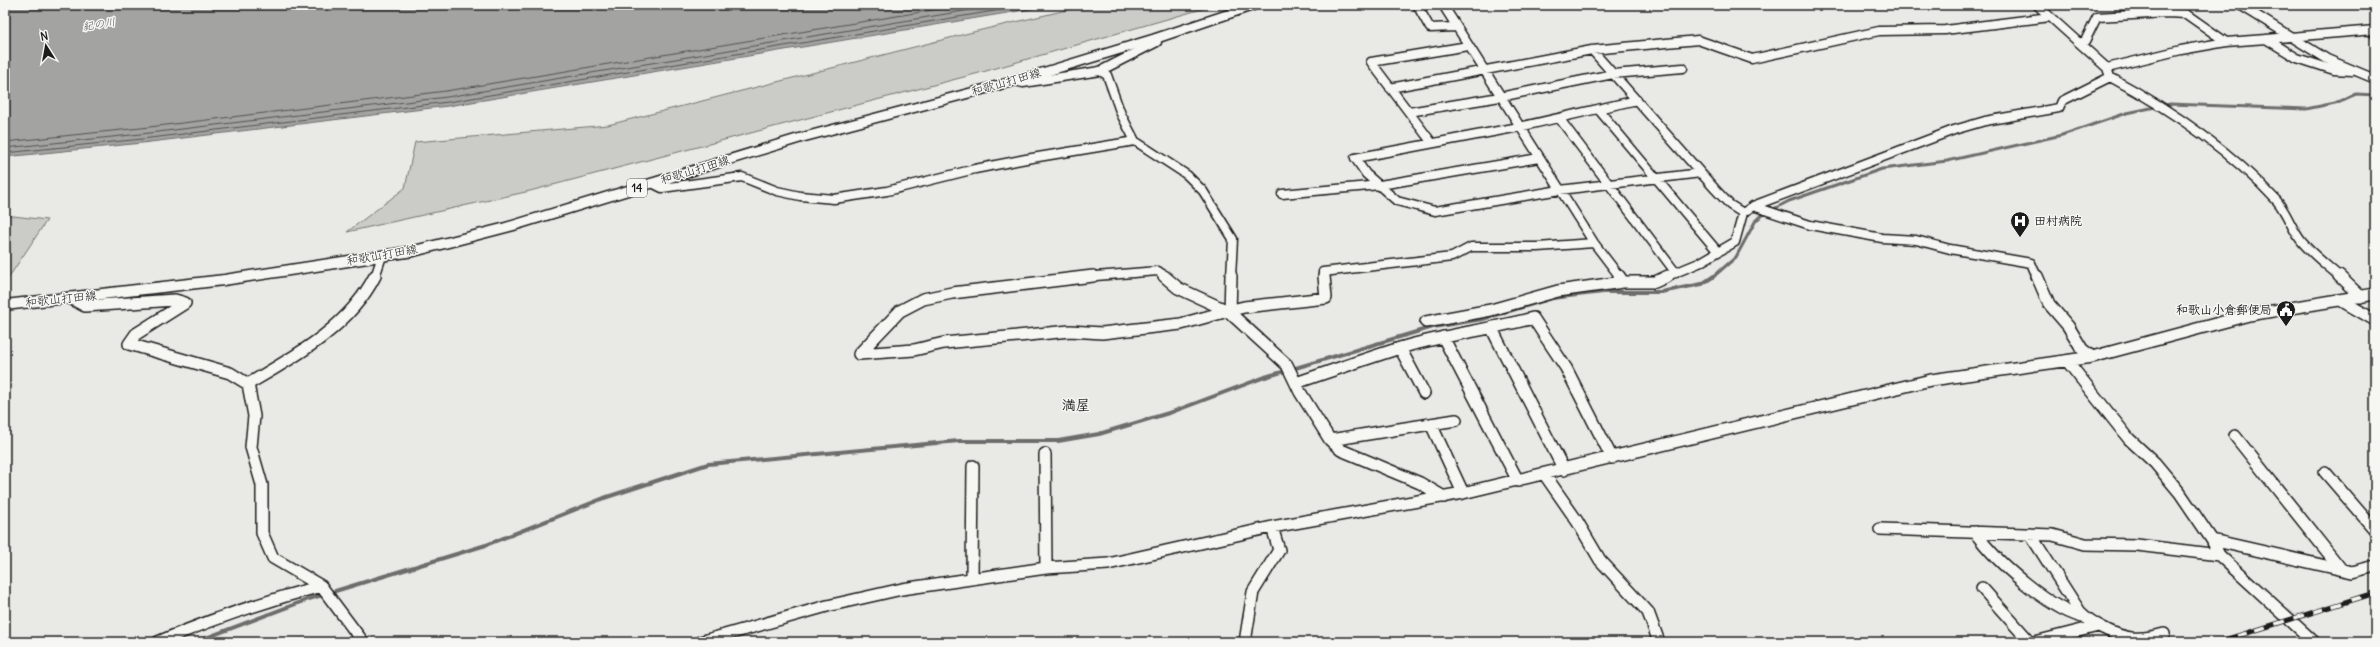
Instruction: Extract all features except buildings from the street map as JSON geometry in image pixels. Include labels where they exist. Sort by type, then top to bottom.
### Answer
[{"type":"main road","name":"和歌山打田線","points":[[6,306],[224,280],[414,251],[508,227],[800,138],[1015,81],[1157,38],[1255,5]]},
{"type":"street","points":[[1417,5],[1430,28],[1456,26]]},
{"type":"street","points":[[1442,5],[1594,243],[1623,282]]},
{"type":"street","points":[[2037,5],[2106,68],[2110,77],[2169,109],[2255,179],[2278,203],[2302,242],[2361,297]]},
{"type":"street","points":[[2157,5],[2168,13]]},
{"type":"street","points":[[2240,5],[2327,59],[2352,71],[2375,79]]},
{"type":"street","points":[[2079,43],[2085,41],[2097,17],[2105,15],[2168,13],[2186,14],[2226,42]]},
{"type":"street","points":[[1390,88],[1592,50],[1698,40],[1752,59],[1863,35],[1874,30],[1929,31],[1993,25],[2024,18],[2050,17]]},
{"type":"street","points":[[2106,68],[2129,66],[2161,55],[2226,42],[2266,39],[2319,32],[2375,30]]},
{"type":"street","points":[[1015,81],[1023,82],[1100,71],[1157,42],[1157,38]]},
{"type":"street","points":[[2266,39],[2297,58],[2334,70],[2352,71]]},
{"type":"street","points":[[1432,143],[1371,62],[1468,46]]},
{"type":"street","points":[[1592,50],[1730,205],[1743,213]]},
{"type":"street","points":[[1409,112],[1500,97],[1613,74],[1683,68]]},
{"type":"street","points":[[1100,71],[1107,75],[1121,114],[1135,141],[1187,175],[1203,192],[1233,239],[1230,312]]},
{"type":"street","points":[[1426,322],[1491,310],[1558,292],[1623,282],[1655,282],[1676,274],[1735,242],[1743,213],[1756,207],[1947,132],[1985,121],[2059,108],[2062,101],[2110,77]]},
{"type":"street","points":[[1637,100],[1519,127],[1355,158],[1366,174],[1397,201],[1435,211],[1560,190],[1701,173]]},
{"type":"street","points":[[1598,109],[1718,252]]},
{"type":"street","points":[[1560,118],[1676,274]]},
{"type":"street","points":[[652,184],[662,188],[742,177],[777,191],[800,196],[834,199],[886,191],[975,169],[1026,159],[1135,141]]},
{"type":"street","points":[[1282,194],[1380,185],[1539,158]]},
{"type":"street","points":[[1756,207],[1783,218],[1810,225],[1882,238],[1916,240],[1950,249],[2031,263],[2049,304],[2068,326],[2082,349],[2092,357]]},
{"type":"street","points":[[1444,497],[1420,483],[1341,450],[1330,440],[1287,365],[1230,312],[1178,288],[1158,271],[1092,275],[946,295],[917,301],[905,307],[859,354],[914,350],[944,343],[1070,332],[1102,333],[1173,325],[1230,312],[1244,307],[1326,298],[1323,272],[1452,257],[1471,247],[1537,247],[1594,243]]},
{"type":"street","points":[[248,384],[296,355],[348,314],[380,270],[382,256]]},
{"type":"street","points":[[700,642],[834,605],[902,589],[972,577],[1046,568],[1108,564],[1272,527],[1444,497],[1545,475],[1931,380],[2068,362],[2278,308],[2342,301],[2375,294]]},
{"type":"street","points":[[70,298],[84,306],[175,300],[184,303],[136,334],[129,344],[230,373],[248,384],[254,416],[251,448],[262,486],[262,533],[273,558],[321,586],[330,601],[363,642]]},
{"type":"street","points":[[2342,301],[2355,310],[2375,320]]},
{"type":"street","points":[[1295,379],[1400,348],[1443,337],[1492,330],[1533,318],[1544,332],[1569,375],[1612,458]]},
{"type":"street","points":[[1492,330],[1564,470]]},
{"type":"street","points":[[1443,337],[1518,481]]},
{"type":"street","points":[[1400,348],[1424,393]]},
{"type":"street","points":[[2068,362],[2129,438],[2155,463],[2180,493],[2212,540],[2219,555],[2314,642]]},
{"type":"street","points":[[1330,440],[1456,420]]},
{"type":"street","points":[[1431,424],[1463,493]]},
{"type":"street","points":[[2235,436],[2340,569]]},
{"type":"street","points":[[1045,454],[1046,568]]},
{"type":"street","points":[[972,577],[973,466]]},
{"type":"street","points":[[2325,472],[2375,530]]},
{"type":"street","points":[[1545,475],[1577,521],[1600,560],[1648,612],[1659,642]]},
{"type":"street","points":[[1245,642],[1253,592],[1279,550],[1272,527]]},
{"type":"street","points":[[1880,529],[2059,536],[2085,544],[2138,545],[2219,555]]},
{"type":"street","points":[[1975,532],[1982,542],[2037,592],[2073,616],[2087,618]]},
{"type":"street","points":[[2030,534],[2080,612],[2087,618],[2117,637],[2128,640],[2143,640],[2164,634]]},
{"type":"street","points":[[2212,540],[2352,572],[2375,566]]},
{"type":"street","points":[[158,642],[214,618],[261,602],[321,586]]},
{"type":"street","points":[[1982,588],[2030,642]]},
{"type":"street","points":[[2035,642],[2098,626]]},
{"type":"shaded area","points":[[1088,5],[1216,5],[979,73],[530,191],[347,232],[405,188],[415,142],[608,125],[973,32]]},
{"type":"shaded area","points":[[5,215],[47,220],[5,283]]},
{"type":"water","name":"紀の川","points":[[5,5],[1055,5],[448,106],[142,143],[5,157]]},
{"type":"waterway","points":[[2365,33],[2375,39]]},
{"type":"waterway","points":[[1713,277],[1736,257],[1756,220],[1766,213],[1789,201],[1882,169],[1947,161],[2062,135],[2127,113],[2170,104],[2306,109],[2335,103],[2356,94],[2375,95]]},
{"type":"waterway","points":[[195,642],[309,599],[486,545],[604,498],[708,464],[959,441],[1058,441],[1099,434],[1172,412],[1265,377],[1433,327],[1483,319],[1552,298],[1603,292],[1661,292],[1702,284],[1714,276]]},
{"type":"railway","points":[[2218,642],[2375,593]]},
{"type":"place","name":"田村病院","points":[[2020,238]]},
{"type":"place","name":"和歌山小倉郵便局","points":[[2286,327]]},
{"type":"district","name":"満屋","points":[[1076,405]]}]
